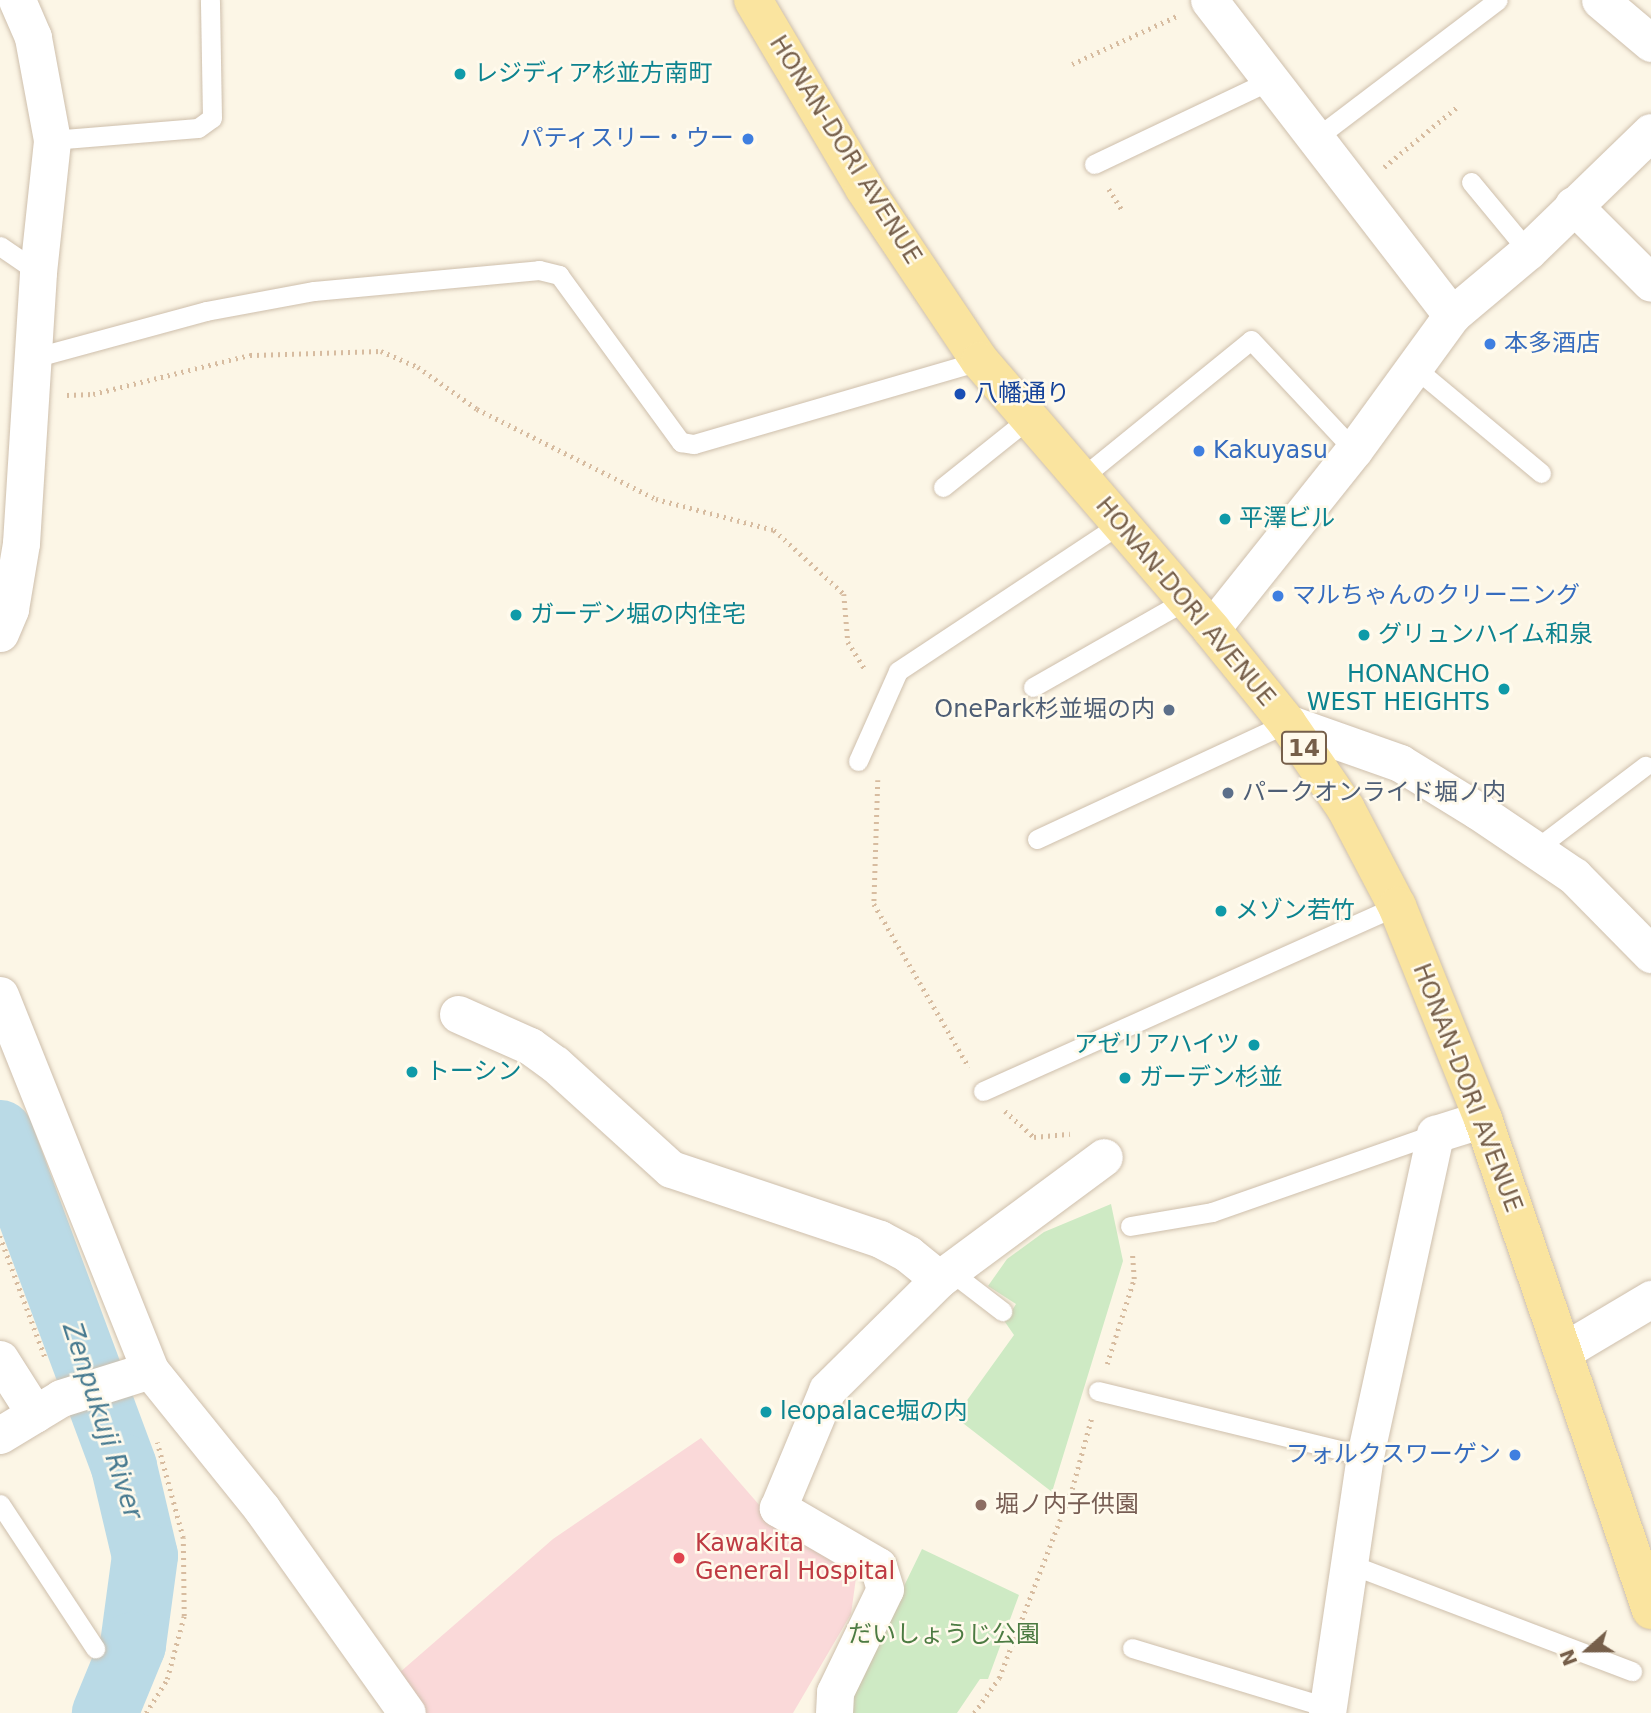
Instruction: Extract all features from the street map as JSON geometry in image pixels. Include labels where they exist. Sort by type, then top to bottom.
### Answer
[{"type":"main road","name":"HONAN-DORI AVENUE","points":[[754,0],[864,188],[980,362],[1211,629],[1287,723],[1346,809],[1397,905],[1483,1119],[1651,1610]]},
{"type":"street","points":[[0,633],[10,609],[21,543],[38,272],[52,140],[33,37],[17,0]]},
{"type":"street","points":[[1210,0],[1452,315]]},
{"type":"street","points":[[1600,0],[1651,43]]},
{"type":"street","points":[[1211,629],[1354,450],[1452,315],[1528,251],[1651,132]]},
{"type":"street","points":[[1573,205],[1651,283]]},
{"type":"street","points":[[1287,723],[1400,763],[1574,876],[1650,951]]},
{"type":"street","points":[[0,996],[141,1373],[262,1509],[407,1713]]},
{"type":"street","points":[[458,1014],[530,1046],[555,1064],[671,1170],[880,1239],[945,1275]]},
{"type":"street","points":[[1331,1712],[1347,1563],[1366,1456],[1435,1134],[1483,1119]]},
{"type":"street","points":[[834,1713],[835,1692],[886,1589],[878,1566],[778,1508],[827,1390],[945,1275],[1104,1157]]},
{"type":"street","points":[[1562,1352],[1651,1299]]},
{"type":"street","points":[[0,1359],[48,1406]]},
{"type":"street","points":[[0,1435],[48,1406],[141,1373]]},
{"type":"lane","points":[[52,140],[198,128],[212,118],[210,0]]},
{"type":"lane","points":[[1316,138],[1498,0]]},
{"type":"lane","points":[[1094,164],[1271,80]]},
{"type":"lane","points":[[1471,182],[1528,251]]},
{"type":"lane","points":[[0,246],[38,272]]},
{"type":"lane","points":[[33,358],[206,311],[314,292],[539,270],[559,275],[681,442],[694,444],[980,362]]},
{"type":"lane","points":[[1080,479],[1251,340],[1354,450]]},
{"type":"lane","points":[[1415,368],[1541,472]]},
{"type":"lane","points":[[943,486],[1028,419]]},
{"type":"lane","points":[[858,761],[898,671],[1120,524]]},
{"type":"lane","points":[[1033,687],[1186,600]]},
{"type":"lane","points":[[1037,839],[1287,723]]},
{"type":"lane","points":[[1534,851],[1645,766]]},
{"type":"lane","points":[[983,1091],[1397,905]]},
{"type":"lane","points":[[1130,1226],[1212,1212],[1435,1134]]},
{"type":"lane","points":[[945,1275],[1002,1311]]},
{"type":"lane","points":[[1098,1391],[1366,1456]]},
{"type":"lane","points":[[0,1504],[96,1648]]},
{"type":"lane","points":[[1347,1563],[1632,1671]]},
{"type":"lane","points":[[1132,1647],[1331,1712]]},
{"type":"path","points":[[1072,64],[1210,0]]},
{"type":"path","points":[[1356,189],[1457,107]]},
{"type":"path","points":[[31,397],[93,394],[250,355],[381,351],[418,367],[477,409],[656,499],[774,530],[844,594],[848,642],[866,671]]},
{"type":"path","points":[[0,1236],[48,1406]]},
{"type":"path","points":[[146,1713],[167,1679],[184,1616],[183,1538],[155,1437]]},
{"type":"shaded area","name":"Kawakita General Hospital","points":[[701,1438],[774,1522],[856,1578],[851,1614],[793,1713],[426,1713],[399,1673],[553,1539]]},
{"type":"green space","points":[[1111,1204],[1123,1261],[1052,1492],[955,1417],[1014,1335],[1005,1322],[1016,1304],[988,1286],[1007,1259],[1044,1232]]},
{"type":"green space","name":"だいしょうじ公園","points":[[922,1549],[1019,1595],[988,1679],[980,1679],[957,1713],[850,1713],[850,1697]]},
{"type":"waterway","name":"Zenpukuji River","points":[[0,1133],[124,1467],[145,1556],[133,1645],[105,1713]]},
{"type":"place","name":"レジディア杉並方南町","points":[[460,74]]},
{"type":"place","name":"パティスリー・ウー","points":[[748,139]]},
{"type":"place","name":"本多酒店","points":[[1490,344]]},
{"type":"place","name":"八幡通り","points":[[960,394]]},
{"type":"place","name":"Kakuyasu","points":[[1199,451]]},
{"type":"place","name":"平澤ビル","points":[[1225,519]]},
{"type":"place","name":"マルちゃんのクリーニング","points":[[1278,596]]},
{"type":"place","name":"ガーデン堀の内住宅","points":[[516,615]]},
{"type":"place","name":"グリュンハイム和泉","points":[[1364,635]]},
{"type":"place","name":"HONANCHO WEST HEIGHTS","points":[[1504,689]]},
{"type":"place","name":"OnePark杉並堀の内","points":[[1169,710]]},
{"type":"place","name":"パークオンライド堀ノ内","points":[[1228,793]]},
{"type":"place","name":"メゾン若竹","points":[[1221,911]]},
{"type":"place","name":"アゼリアハイツ","points":[[1254,1045]]},
{"type":"place","name":"トーシン","points":[[412,1072]]},
{"type":"place","name":"ガーデン杉並","points":[[1125,1078]]},
{"type":"place","name":"leopalace堀の内","points":[[766,1412]]},
{"type":"place","name":"フォルクスワーゲン","points":[[1515,1455]]},
{"type":"place","name":"堀ノ内子供園","points":[[981,1505]]},
{"type":"place","name":"Kawakita General Hospital","points":[[679,1558]]}]
